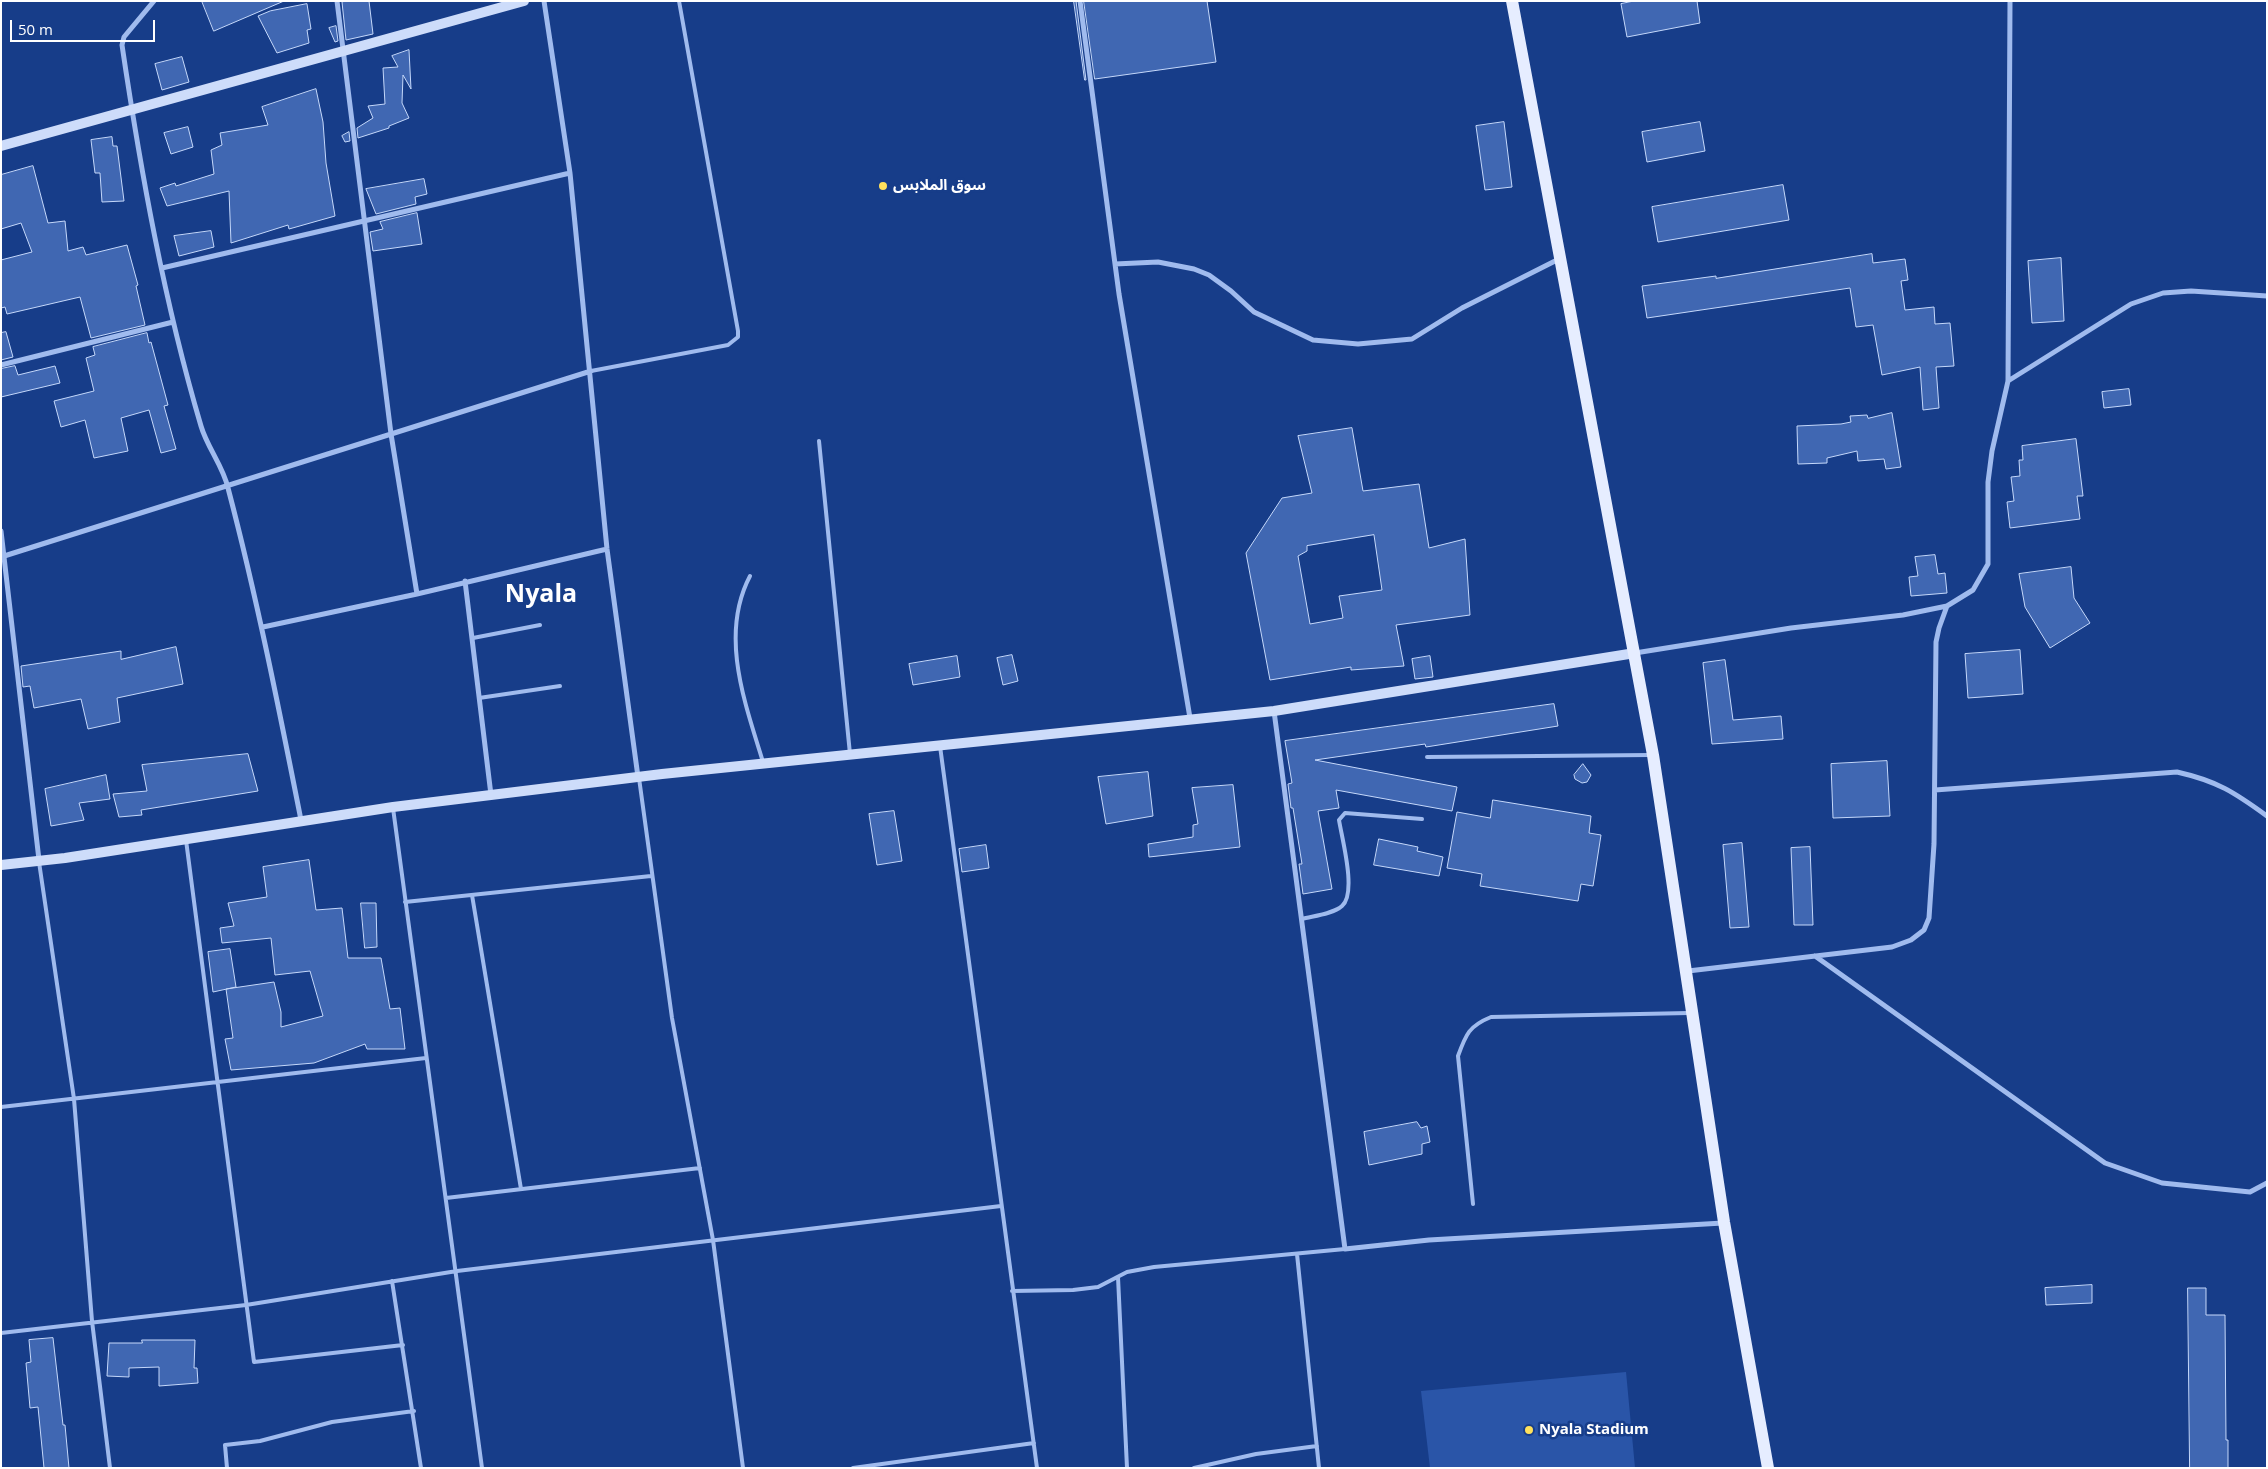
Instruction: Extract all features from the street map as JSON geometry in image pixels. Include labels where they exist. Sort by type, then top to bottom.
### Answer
[{"type":"main road","points":[[1,146],[524,1]]},
{"type":"main road","points":[[1512,1],[1654,755],[1688,971],[1724,1222],[1768,1468]]},
{"type":"main road","points":[[1,865],[186,840],[301,820],[393,807],[638,777],[763,762],[850,755],[940,743],[1274,711],[1635,653]]},
{"type":"street","points":[[154,1],[124,37],[122,45],[131,109],[173,322],[202,428],[227,484],[263,627],[301,820]]},
{"type":"street","points":[[337,1],[391,434],[417,594]]},
{"type":"street","points":[[544,1],[570,174],[591,371],[593,415],[607,549],[638,777]]},
{"type":"street","points":[[1080,1],[1115,264],[1190,718]]},
{"type":"street","points":[[1635,653],[1791,628],[1904,615],[1947,606],[1973,590],[1988,564],[1988,482],[1992,451],[2008,381],[2010,1]]},
{"type":"street","points":[[162,268],[570,174]]},
{"type":"street","points":[[1115,264],[1158,262],[1194,269],[1209,275],[1231,290],[1254,312],[1313,340],[1358,344],[1412,339],[1462,308],[1560,259]]},
{"type":"street","points":[[2008,381],[2131,304],[2163,293],[2191,291],[2267,296]]},
{"type":"street","points":[[1,365],[173,322]]},
{"type":"street","points":[[3,556],[591,371]]},
{"type":"street","points":[[1,532],[39,860]]},
{"type":"street","points":[[263,627],[417,594],[465,581],[607,549]]},
{"type":"street","points":[[465,581],[491,796]]},
{"type":"street","points":[[1688,971],[1892,947],[1911,940],[1924,930],[1930,909],[1934,844],[1936,642],[1938,628],[1947,606]]},
{"type":"street","points":[[1274,711],[1345,1249],[1429,1240],[1724,1222]]},
{"type":"street","points":[[1935,790],[2177,772],[2204,778],[2221,785],[2267,816]]},
{"type":"street","points":[[1815,956],[2105,1162],[2162,1183],[2250,1192],[2267,1183]]},
{"type":"lane","points":[[591,371],[728,345],[738,337],[679,1]]},
{"type":"lane","points":[[819,441],[850,755]]},
{"type":"lane","points":[[750,576],[742,591],[736,628],[738,670],[742,694],[763,762]]},
{"type":"lane","points":[[473,638],[540,625]]},
{"type":"lane","points":[[479,698],[560,686]]},
{"type":"lane","points":[[940,743],[1037,1468]]},
{"type":"lane","points":[[1427,757],[1654,755]]},
{"type":"lane","points":[[638,777],[672,1018],[713,1240],[743,1468]]},
{"type":"lane","points":[[393,807],[426,1058],[457,1271],[482,1468]]},
{"type":"lane","points":[[1302,919],[1340,908],[1347,900],[1350,888],[1339,820],[1341,815],[1345,813],[1422,819]]},
{"type":"lane","points":[[186,840],[220,1083],[254,1362],[403,1345]]},
{"type":"lane","points":[[39,860],[74,1099],[92,1321],[110,1468]]},
{"type":"lane","points":[[405,902],[651,876]]},
{"type":"lane","points":[[472,895],[521,1190]]},
{"type":"lane","points":[[1473,1204],[1458,1056],[1465,1037],[1475,1024],[1491,1017],[1694,1012]]},
{"type":"lane","points":[[1,1107],[426,1058]]},
{"type":"lane","points":[[446,1198],[700,1168]]},
{"type":"lane","points":[[1,1333],[92,1321],[246,1305],[457,1271],[1001,1206]]},
{"type":"lane","points":[[1012,1291],[1073,1290],[1098,1287],[1127,1272],[1154,1267],[1345,1249]]},
{"type":"lane","points":[[1297,1254],[1319,1468]]},
{"type":"lane","points":[[1118,1277],[1127,1468]]},
{"type":"lane","points":[[392,1281],[414,1411],[421,1468]]},
{"type":"lane","points":[[227,1468],[225,1445],[260,1440],[332,1422],[414,1411]]},
{"type":"lane","points":[[853,1468],[1034,1444]]},
{"type":"lane","points":[[1195,1468],[1256,1454],[1317,1446]]},
{"type":"shaded area","name":"Nyala Stadium","points":[[1626,1372],[1635,1468],[1430,1468],[1421,1391]]},
{"type":"building","points":[[202,1],[284,1],[214,31]]},
{"type":"building","points":[[369,1],[373,34],[346,40],[342,2]]},
{"type":"building","points":[[1074,1],[1076,1],[1086,80],[1085,80]]},
{"type":"building","points":[[1084,1],[1207,1],[1216,62],[1095,79]]},
{"type":"building","points":[[1634,1],[1697,1],[1700,23],[1627,37],[1621,4]]},
{"type":"building","points":[[307,4],[311,29],[307,30],[309,43],[277,53],[258,16],[270,11]]},
{"type":"building","points":[[336,26],[338,41],[335,42],[329,28]]},
{"type":"building","points":[[409,50],[411,89],[403,75],[402,103],[409,118],[389,126],[389,128],[358,138],[357,128],[373,118],[368,106],[385,104],[383,68],[398,67],[392,56]]},
{"type":"building","points":[[182,57],[189,82],[162,90],[155,64]]},
{"type":"building","points":[[316,89],[323,122],[326,163],[335,216],[289,229],[288,225],[231,243],[229,191],[167,206],[160,188],[175,183],[176,186],[214,174],[211,150],[222,145],[220,133],[268,125],[262,107]]},
{"type":"building","points":[[1504,122],[1512,187],[1485,190],[1476,126]]},
{"type":"building","points":[[1700,122],[1705,151],[1647,162],[1642,132]]},
{"type":"building","points":[[188,127],[193,147],[171,154],[164,133]]},
{"type":"building","points":[[349,132],[350,141],[345,142],[342,136]]},
{"type":"building","points":[[112,137],[113,146],[117,146],[124,201],[102,202],[100,173],[95,173],[91,140]]},
{"type":"building","points":[[33,166],[48,223],[65,221],[68,251],[83,247],[86,255],[127,245],[138,285],[136,286],[145,325],[91,338],[80,297],[7,314],[5,307],[1,308],[1,260],[32,252],[21,223],[1,229],[1,175]]},
{"type":"building","points":[[424,179],[427,194],[415,197],[416,204],[376,214],[366,189]]},
{"type":"building","points":[[1783,185],[1789,220],[1658,242],[1652,207]]},
{"type":"building","points":[[417,213],[422,244],[373,251],[370,232],[383,229],[380,222]]},
{"type":"building","points":[[211,231],[214,247],[179,256],[174,236]]},
{"type":"building","points":[[1872,254],[1873,263],[1905,259],[1908,280],[1901,281],[1905,310],[1934,307],[1935,324],[1950,323],[1954,366],[1936,367],[1939,408],[1923,410],[1920,367],[1882,375],[1873,325],[1856,327],[1850,288],[1647,318],[1642,286],[1716,276],[1716,278]]},
{"type":"building","points":[[2061,258],[2064,321],[2032,323],[2028,261]]},
{"type":"building","points":[[6,332],[13,357],[1,360],[1,333]]},
{"type":"building","points":[[147,333],[168,405],[164,406],[176,449],[161,453],[149,410],[121,418],[128,451],[94,458],[85,420],[61,427],[54,401],[94,391],[86,358],[95,355],[93,347]]},
{"type":"building","points":[[15,366],[18,375],[55,366],[60,383],[1,397],[1,369]]},
{"type":"building","points":[[2129,389],[2131,405],[2104,408],[2102,392]]},
{"type":"building","points":[[1892,413],[1901,467],[1886,469],[1884,459],[1858,461],[1857,451],[1827,458],[1827,463],[1798,464],[1797,426],[1841,424],[1851,422],[1850,416],[1867,415],[1868,418]]},
{"type":"building","points":[[1352,428],[1363,491],[1419,484],[1429,548],[1465,539],[1470,615],[1396,625],[1404,666],[1351,670],[1351,667],[1270,680],[1246,553],[1282,498],[1312,493],[1298,436]],"holes":[[[1374,535],[1382,590],[1339,596],[1343,618],[1310,624],[1298,556],[1307,551],[1307,546]]]},
{"type":"building","points":[[2076,439],[2083,496],[2077,496],[2080,519],[2010,528],[2007,502],[2014,501],[2011,477],[2020,476],[2019,460],[2023,460],[2022,446]]},
{"type":"building","points":[[1935,555],[1938,574],[1945,573],[1947,593],[1911,596],[1909,577],[1918,576],[1915,557]]},
{"type":"building","points":[[2071,567],[2074,598],[2090,623],[2050,648],[2025,607],[2019,574]]},
{"type":"building","points":[[176,647],[183,684],[117,698],[120,722],[88,729],[81,699],[34,708],[30,686],[23,687],[21,666],[121,651],[121,659]]},
{"type":"building","points":[[2020,650],[2023,694],[1968,698],[1965,654]]},
{"type":"building","points":[[1012,655],[1018,681],[1003,685],[997,658]]},
{"type":"building","points":[[957,656],[960,677],[913,685],[909,664]]},
{"type":"building","points":[[1430,656],[1433,677],[1415,679],[1412,659]]},
{"type":"building","points":[[1725,660],[1733,720],[1781,716],[1783,739],[1712,744],[1703,663]]},
{"type":"building","points":[[1554,704],[1558,726],[1426,747],[1425,744],[1315,760],[1457,787],[1452,811],[1336,790],[1339,808],[1318,811],[1332,889],[1303,894],[1299,864],[1302,864],[1293,808],[1291,808],[1288,784],[1292,783],[1285,741]]},
{"type":"building","points":[[248,754],[258,791],[141,810],[142,815],[119,817],[113,794],[147,791],[142,765]]},
{"type":"building","points":[[1887,761],[1890,816],[1833,818],[1831,764]]},
{"type":"building","points":[[1583,764],[1591,775],[1587,782],[1582,783],[1575,779],[1574,775]]},
{"type":"building","points":[[1148,772],[1153,816],[1106,824],[1098,777]]},
{"type":"building","points":[[106,775],[110,799],[79,803],[84,820],[51,826],[45,789]]},
{"type":"building","points":[[1233,785],[1240,847],[1149,857],[1148,844],[1193,837],[1193,825],[1198,824],[1192,788]]},
{"type":"building","points":[[1493,800],[1591,816],[1589,833],[1601,835],[1593,886],[1581,884],[1578,901],[1480,886],[1482,874],[1447,868],[1457,812],[1490,818]]},
{"type":"building","points":[[894,811],[902,861],[877,865],[869,814]]},
{"type":"building","points":[[1379,839],[1418,847],[1417,851],[1443,857],[1439,876],[1374,865]]},
{"type":"building","points":[[1742,843],[1749,927],[1730,928],[1723,845]]},
{"type":"building","points":[[986,845],[989,868],[962,872],[959,849]]},
{"type":"building","points":[[1810,847],[1813,925],[1794,925],[1791,848]]},
{"type":"building","points":[[309,860],[316,910],[342,908],[348,958],[381,958],[390,1009],[400,1008],[405,1049],[367,1049],[365,1044],[314,1063],[231,1070],[225,1039],[233,1038],[226,989],[274,982],[281,1012],[281,1027],[323,1016],[310,971],[275,975],[271,938],[222,943],[220,928],[234,926],[228,903],[267,897],[263,867]]},
{"type":"building","points":[[361,903],[376,903],[377,947],[365,948]]},
{"type":"building","points":[[230,949],[236,987],[213,992],[208,952]]},
{"type":"building","points":[[1417,1122],[1421,1128],[1427,1126],[1430,1142],[1422,1144],[1422,1154],[1369,1165],[1364,1132]]},
{"type":"building","points":[[2092,1285],[2092,1303],[2046,1305],[2045,1288]]},
{"type":"building","points":[[2188,1288],[2206,1288],[2206,1315],[2225,1315],[2228,1468],[2190,1468]]},
{"type":"building","points":[[53,1338],[69,1468],[44,1468],[38,1407],[30,1408],[26,1363],[31,1362],[29,1340]]},
{"type":"building","points":[[142,1340],[195,1340],[194,1368],[197,1368],[198,1383],[159,1386],[159,1367],[129,1368],[129,1377],[107,1376],[109,1343],[142,1343]]},
{"type":"place","name":"سوق الملابس","points":[[883,186]]},
{"type":"place","name":"Nyala Stadium","points":[[1529,1430]]},
{"type":"district","name":"Nyala","points":[[541,595]]}]
